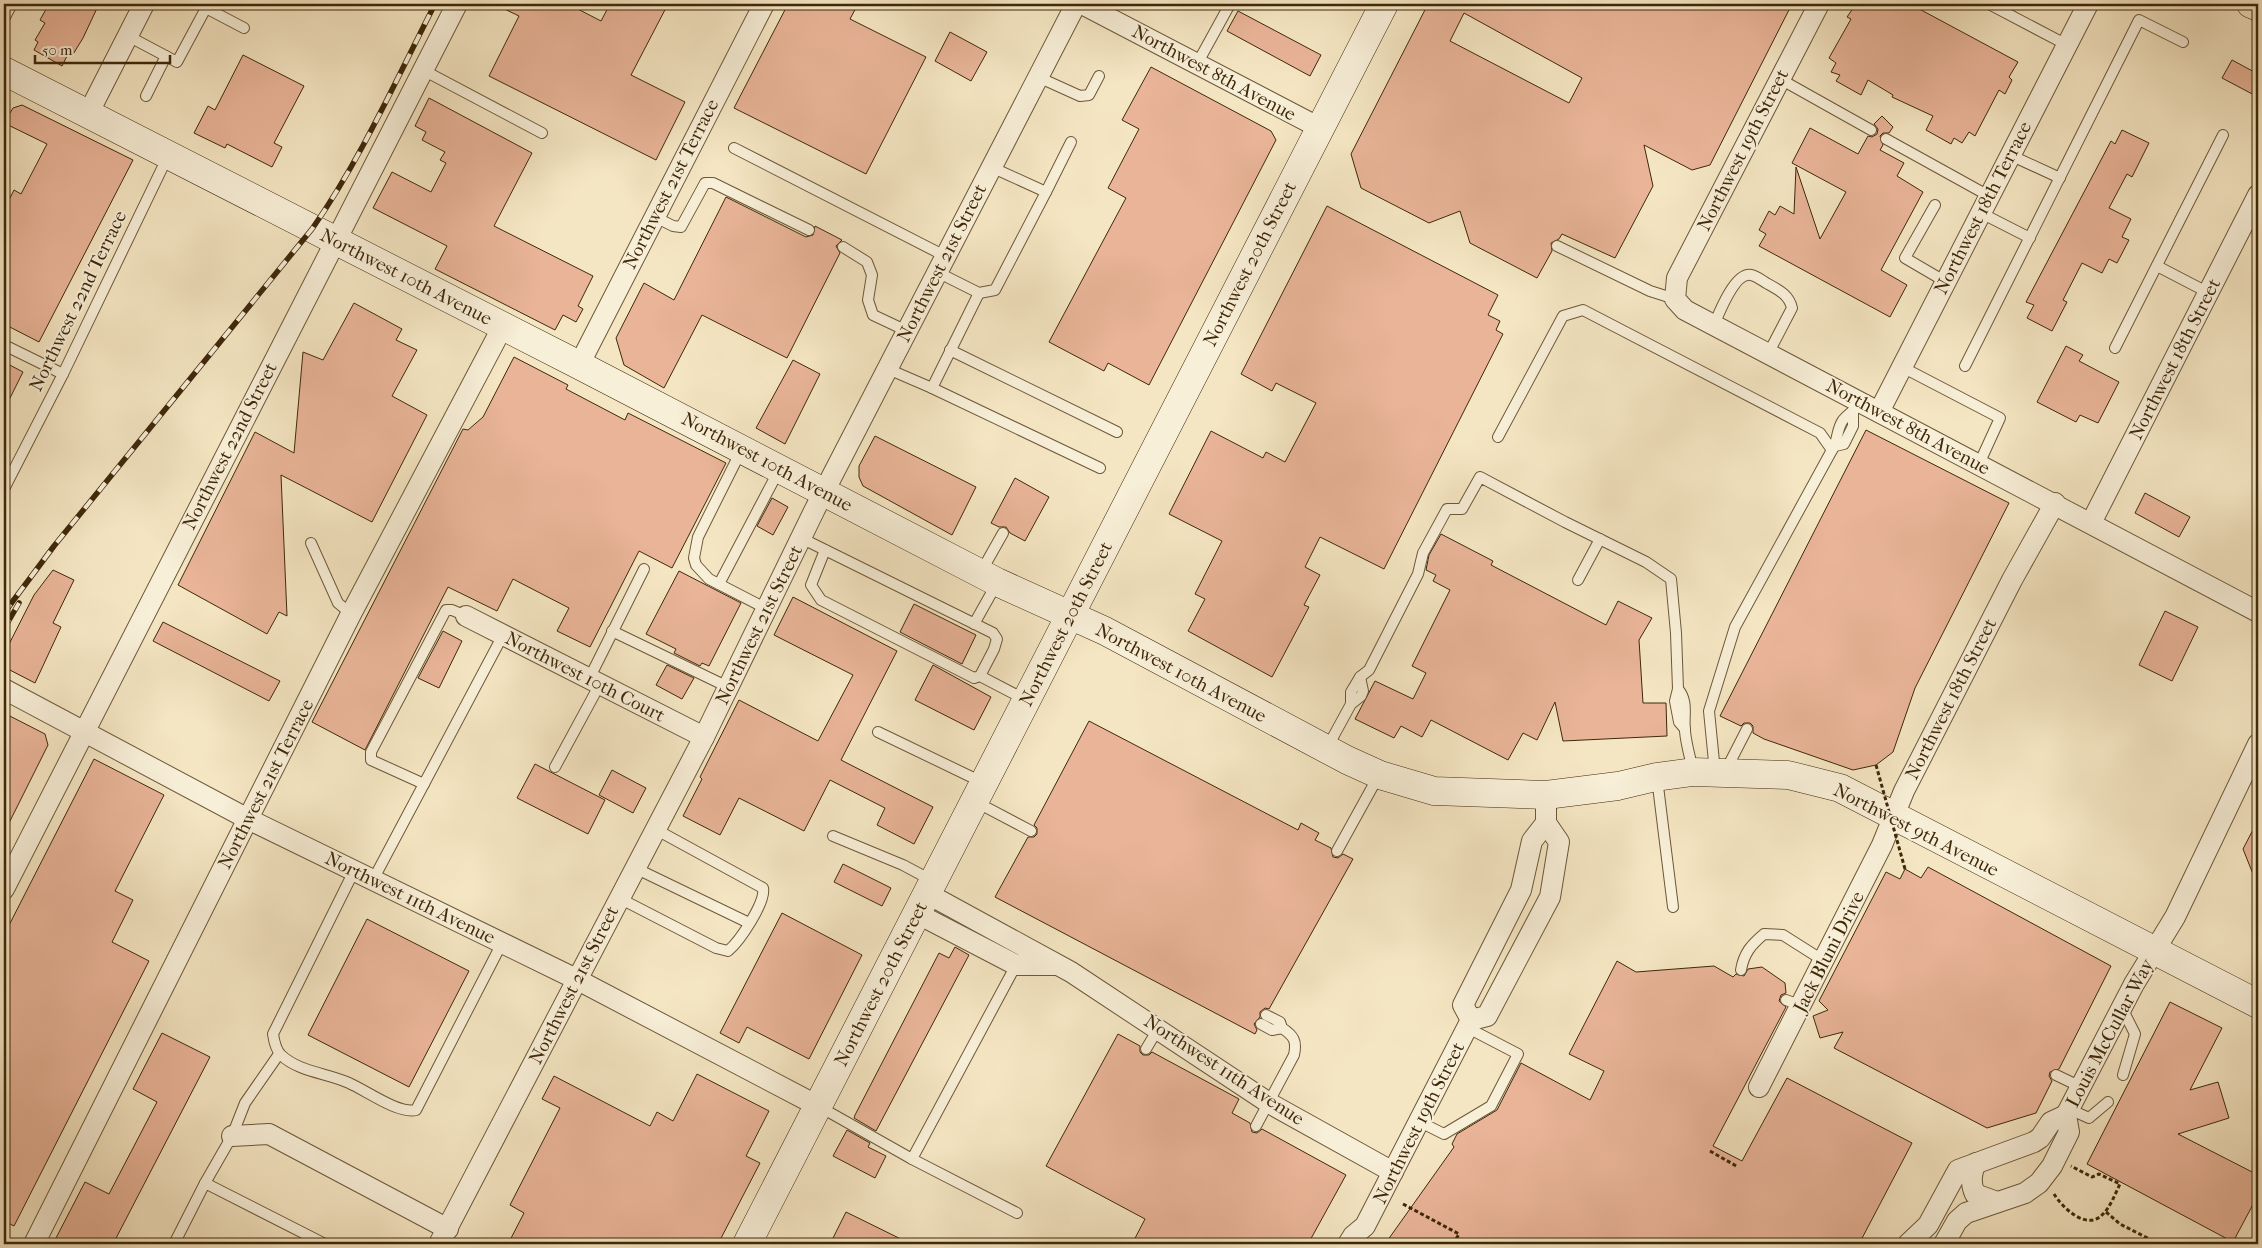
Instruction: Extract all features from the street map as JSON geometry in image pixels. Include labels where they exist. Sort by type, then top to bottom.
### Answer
[{"type":"main road","points":[[2251,4],[2258,8]]},
{"type":"street","points":[[88,114],[144,4]]},
{"type":"street","name":"Northwest 22nd Street","points":[[4,889],[457,4]]},
{"type":"street","name":"Northwest 21st Terrace","points":[[579,365],[764,4]]},
{"type":"street","name":"Northwest 21st Street","points":[[443,1237],[704,737],[801,538],[1076,4]]},
{"type":"street","name":"Northwest 8th Avenue","points":[[1082,4],[1320,128]]},
{"type":"street","name":"Northwest 20th Street","points":[[747,1244],[1384,4]]},
{"type":"street","name":"Northwest 19th Street","points":[[1675,298],[1677,278],[1819,4]]},
{"type":"street","name":"Northwest 18th Terrace","points":[[1879,412],[2088,4]]},
{"type":"street","name":"Northwest 10th Avenue","points":[[6,78],[88,114],[579,365],[989,578],[1120,639],[1327,749],[1380,774],[1434,791],[1546,795]]},
{"type":"street","name":"Northwest 18th Street","points":[[2091,523],[2258,196]]},
{"type":"street","name":"Northwest 8th Avenue","points":[[1675,298],[1684,310],[1768,354],[1857,408],[1879,412],[2258,612]]},
{"type":"street","name":"Northwest 21st Terrace","points":[[34,1244],[351,614],[503,326]]},
{"type":"street","name":"Northwest 18th Street","points":[[1894,816],[1904,791],[2012,580],[2055,504]]},
{"type":"street","name":"Northwest 10th Court","points":[[466,616],[704,737]]},
{"type":"street","name":"Northwest 11th Avenue","points":[[4,689],[248,819],[576,979],[818,1106]]},
{"type":"street","name":"Louis McCullar Way","points":[[1944,1244],[1962,1216],[2025,1193],[2039,1183],[2047,1173],[2069,1132],[2068,1112],[2122,1008],[2175,917],[2258,744]]},
{"type":"street","name":"Northwest 9th Avenue","points":[[1546,795],[1618,786],[1656,777],[1711,773],[1788,775],[1840,788],[2258,1004]]},
{"type":"street","name":"Northwest 19th Street","points":[[1348,1244],[1353,1236],[1367,1235],[1394,1172],[1470,1024],[1487,1016],[1550,897],[1558,842],[1546,823],[1546,795]]},
{"type":"street","name":"Jack Bluni Drive","points":[[1759,1087],[1794,1003],[1824,961],[1882,845],[1894,816]]},
{"type":"street","name":"Northwest 19th Street","points":[[1470,1024],[1463,1005],[1521,890],[1532,841],[1546,823]]},
{"type":"street","points":[[926,896],[1016,965],[1057,965]]},
{"type":"street","name":"Northwest 11th Avenue","points":[[926,896],[1036,952],[1158,1028],[1269,1103],[1394,1172]]},
{"type":"street","name":"Louis McCullar Way","points":[[1908,1244],[1930,1222],[1958,1170],[2034,1142],[2040,1138],[2051,1122],[2068,1112]]},
{"type":"street","points":[[232,1136],[269,1134],[443,1237]]},
{"type":"street","points":[[1976,1163],[1971,1173],[1972,1187],[1975,1194],[1997,1202]]},
{"type":"lane","points":[[4,19],[12,4]]},
{"type":"lane","points":[[1197,64],[1230,4]]},
{"type":"lane","points":[[1989,4],[2067,45]]},
{"type":"lane","points":[[128,36],[177,62],[206,8],[244,28]]},
{"type":"lane","points":[[1965,366],[2139,20],[2183,42]]},
{"type":"lane","points":[[146,96],[166,56]]},
{"type":"lane","points":[[423,70],[542,133]]},
{"type":"lane","points":[[1038,77],[1080,96],[1089,95],[1099,76]]},
{"type":"lane","points":[[1780,79],[1871,130]]},
{"type":"lane","points":[[2115,348],[2223,135]]},
{"type":"lane","points":[[1886,139],[1985,205],[2030,238]]},
{"type":"lane","points":[[734,148],[941,264],[979,293],[995,290],[1071,142]]},
{"type":"lane","name":"Northwest 22nd Terrace","points":[[4,488],[63,374],[168,155]]},
{"type":"lane","points":[[2010,155],[2060,178]]},
{"type":"lane","points":[[991,168],[1046,192]]},
{"type":"lane","points":[[654,217],[673,226],[681,227],[705,183],[713,183],[809,230]]},
{"type":"lane","points":[[1935,205],[1905,258],[1946,282]]},
{"type":"lane","name":"Northwest 8th Avenue","points":[[1558,246],[1642,288],[1675,298]]},
{"type":"lane","points":[[843,247],[867,262],[872,275],[868,300],[873,314],[907,331]]},
{"type":"lane","points":[[2157,266],[2209,293]]},
{"type":"lane","points":[[1714,325],[1732,288],[1743,276],[1751,275],[1780,291],[1790,299],[1792,308],[1768,354]]},
{"type":"lane","points":[[932,388],[979,293]]},
{"type":"lane","points":[[1498,437],[1563,316],[1583,310],[1820,432],[1833,448]]},
{"type":"lane","points":[[4,345],[63,374]]},
{"type":"lane","points":[[950,350],[1117,432]]},
{"type":"lane","points":[[1902,367],[2000,418],[1978,464]]},
{"type":"lane","points":[[888,369],[1100,468]]},
{"type":"lane","points":[[1711,773],[1709,711],[1735,627],[1833,448],[1835,437],[1844,419],[1857,408]]},
{"type":"lane","points":[[742,449],[698,536],[694,558],[696,565],[708,579],[767,609]]},
{"type":"lane","points":[[719,584],[780,469]]},
{"type":"lane","points":[[1327,749],[1351,704],[1361,696],[1363,691],[1360,677],[1369,670],[1374,662],[1418,574],[1424,553],[1447,509],[1462,509],[1480,477],[1646,562],[1671,580],[1676,633],[1678,689],[1684,696],[1685,729],[1711,773]]},
{"type":"lane","points":[[974,624],[1003,533]]},
{"type":"lane","points":[[801,538],[993,633],[997,639],[994,650],[980,676],[974,678],[821,600],[812,585],[825,550]]},
{"type":"lane","points":[[1578,580],[1600,540]]},
{"type":"lane","points":[[311,543],[338,603],[351,614]]},
{"type":"lane","points":[[555,767],[595,682],[612,632],[644,569]]},
{"type":"lane","points":[[424,784],[371,760],[371,752],[441,617],[446,610],[452,610],[466,616]]},
{"type":"lane","points":[[612,632],[728,688]]},
{"type":"lane","points":[[373,880],[504,635]]},
{"type":"lane","points":[[980,676],[1027,700]]},
{"type":"lane","points":[[1711,773],[1747,729]]},
{"type":"lane","points":[[878,732],[980,793],[1031,831]]},
{"type":"lane","points":[[1337,851],[1380,774]]},
{"type":"lane","points":[[1656,777],[1673,907]]},
{"type":"lane","points":[[619,898],[716,948],[728,951],[739,941],[749,923],[764,893],[763,888],[655,829]]},
{"type":"lane","points":[[832,836],[903,865],[926,896]]},
{"type":"lane","points":[[635,868],[749,923]]},
{"type":"lane","points":[[354,871],[273,1034],[279,1054],[310,1070],[348,1082],[399,1109],[416,1110],[502,943]]},
{"type":"lane","points":[[1741,970],[1743,959],[1750,945],[1764,934],[1783,935],[1824,961]]},
{"type":"lane","points":[[912,1159],[1016,965]]},
{"type":"lane","points":[[2122,1008],[2135,1034],[2124,1075]]},
{"type":"lane","points":[[1256,1126],[1294,1055],[1296,1047],[1291,1034],[1282,1028],[1280,1022],[1263,1019]]},
{"type":"lane","points":[[1420,1122],[1444,1134],[1491,1106],[1518,1054],[1470,1024]]},
{"type":"lane","points":[[1146,1049],[1158,1028]]},
{"type":"lane","points":[[174,1244],[205,1183],[232,1136],[245,1103],[279,1054]]},
{"type":"lane","points":[[2056,1075],[2080,1088]]},
{"type":"lane","points":[[2068,1112],[2089,1118],[2108,1102]]},
{"type":"lane","points":[[818,1106],[912,1159],[1017,1213]]},
{"type":"lane","points":[[205,1183],[325,1244]]},
{"type":"path","points":[[1876,765],[1905,870]]},
{"type":"path","points":[[1710,1152],[1738,1167]]},
{"type":"path","points":[[2053,1191],[2066,1210],[2084,1220],[2100,1218],[2106,1212],[2120,1184],[2100,1174],[2092,1177],[2064,1163]]},
{"type":"path","points":[[1403,1204],[1458,1234],[1454,1244]]},
{"type":"path","points":[[2106,1212],[2120,1224],[2159,1244]]},
{"type":"building","points":[[49,4],[99,4],[83,38],[72,56],[68,54],[62,66],[34,50],[38,42],[35,40],[45,23],[40,20]]},
{"type":"building","points":[[494,4],[568,4],[601,21],[610,4],[668,4],[631,75],[685,102],[656,160],[489,76],[519,16]]},
{"type":"building","points":[[788,4],[858,4],[850,19],[926,57],[866,174],[734,108]]},
{"type":"building","points":[[1428,4],[1792,4],[1710,165],[1692,170],[1644,145],[1653,186],[1615,258],[1562,234],[1559,239],[1551,243],[1552,251],[1537,278],[1470,243],[1460,211],[1429,223],[1361,188],[1351,154]],"holes":[[[1464,13],[1582,78],[1569,103],[1450,41]]]},
{"type":"building","points":[[1856,4],[1910,4],[2018,62],[2009,77],[2012,80],[2005,94],[1999,90],[1975,136],[1969,132],[1962,143],[1954,138],[1951,144],[1926,130],[1933,116],[1892,97],[1893,95],[1868,80],[1861,95],[1836,81],[1840,75],[1831,72],[1836,63],[1829,58],[1851,19],[1847,17]]},
{"type":"building","points":[[1238,11],[1321,55],[1310,76],[1227,31]]},
{"type":"building","points":[[950,32],[987,52],[971,81],[935,61]]},
{"type":"building","points":[[243,55],[304,86],[274,143],[282,147],[272,167],[227,144],[225,148],[194,133],[208,106],[215,110]]},
{"type":"building","points":[[2232,60],[2258,74],[2258,97],[2222,78]]},
{"type":"building","points":[[1151,67],[1271,131],[1276,140],[1149,385],[1108,363],[1104,371],[1049,342],[1126,198],[1108,188],[1139,129],[1122,120]]},
{"type":"building","points":[[429,98],[532,153],[494,226],[593,276],[578,306],[583,309],[576,322],[563,315],[555,330],[435,269],[447,246],[373,208],[392,172],[431,192],[446,163],[440,160],[445,152],[422,140],[426,132],[415,126]]},
{"type":"building","points":[[22,105],[133,160],[39,342],[4,324],[4,194],[10,198],[14,190],[21,194],[47,144],[4,123],[13,108]]},
{"type":"building","points":[[1882,116],[1893,127],[1889,133],[1883,133],[1880,136],[1883,145],[1880,150],[1904,163],[1897,176],[1923,192],[1881,270],[1907,285],[1890,317],[1759,246],[1766,234],[1759,230],[1769,211],[1775,215],[1780,206],[1794,214],[1796,167],[1820,239],[1846,192],[1792,163],[1810,128],[1858,154],[1868,136],[1872,137],[1877,134],[1878,129],[1874,124]]},
{"type":"building","points":[[2122,130],[2149,143],[2132,177],[2127,174],[2109,208],[2131,219],[2122,237],[2129,240],[2117,263],[2109,259],[2102,273],[2082,263],[2063,300],[2067,302],[2052,331],[2027,318],[2034,305],[2026,302],[2111,141],[2115,144]]},
{"type":"building","points":[[726,197],[806,237],[813,235],[815,226],[842,240],[836,246],[840,253],[787,358],[702,315],[664,388],[624,365],[616,338],[644,283],[674,300]]},
{"type":"building","points":[[1327,206],[1498,295],[1488,315],[1500,321],[1496,330],[1503,334],[1384,569],[1320,537],[1305,567],[1320,575],[1304,605],[1309,607],[1272,677],[1188,631],[1205,599],[1195,594],[1222,541],[1169,514],[1211,431],[1263,458],[1266,452],[1285,462],[1316,403],[1276,383],[1272,391],[1241,374]]},
{"type":"building","points":[[354,303],[402,329],[396,340],[417,350],[392,396],[427,415],[372,522],[281,475],[287,616],[279,612],[267,634],[178,585],[255,432],[294,453],[303,352],[323,360]]},
{"type":"building","points":[[2066,346],[2083,355],[2079,361],[2119,382],[2098,423],[2080,415],[2076,422],[2037,402]]},
{"type":"building","points":[[514,357],[568,385],[566,389],[625,420],[628,413],[726,463],[672,568],[639,551],[590,647],[557,631],[569,608],[513,579],[497,611],[448,587],[365,750],[312,722],[463,429],[468,430],[483,417]]},
{"type":"building","points":[[793,360],[820,374],[785,444],[756,428]]},
{"type":"building","points":[[4,362],[23,372],[4,410]]},
{"type":"building","points":[[1866,430],[2009,503],[1915,688],[1893,752],[1876,765],[1853,770],[1764,739],[1753,733],[1753,726],[1750,723],[1744,723],[1741,726],[1720,716]]},
{"type":"building","points":[[875,436],[976,487],[952,535],[863,486],[859,477],[859,466]]},
{"type":"building","points":[[1015,478],[1049,497],[1025,541],[1010,533],[1006,527],[999,527],[991,523]]},
{"type":"building","points":[[2145,493],[2190,517],[2179,537],[2135,513]]},
{"type":"building","points":[[772,498],[788,507],[773,535],[757,526]]},
{"type":"building","points":[[1441,534],[1493,561],[1491,565],[1606,625],[1618,601],[1652,618],[1639,640],[1643,703],[1666,703],[1667,736],[1563,741],[1555,702],[1537,740],[1523,733],[1508,760],[1431,720],[1422,737],[1401,726],[1394,738],[1355,719],[1375,681],[1413,699],[1426,673],[1412,666],[1450,590],[1433,581],[1436,575],[1426,570],[1429,555]]},
{"type":"building","points":[[53,570],[74,580],[53,623],[61,627],[35,683],[4,667],[4,654],[34,595]]},
{"type":"building","points":[[679,571],[741,603],[709,666],[702,663],[700,666],[674,653],[676,649],[646,634]]},
{"type":"building","points":[[793,597],[897,651],[841,760],[933,807],[914,844],[877,825],[885,808],[830,780],[804,831],[739,798],[720,835],[683,816],[702,779],[700,777],[739,700],[818,741],[853,675],[774,635]]},
{"type":"building","points":[[914,604],[976,635],[962,664],[900,632]]},
{"type":"building","points":[[2165,611],[2198,627],[2172,681],[2139,665]]},
{"type":"building","points":[[163,622],[280,681],[269,701],[153,641]]},
{"type":"building","points":[[443,631],[462,641],[439,688],[418,678]]},
{"type":"building","points":[[667,665],[694,678],[682,699],[656,685]]},
{"type":"building","points":[[933,665],[991,697],[974,730],[915,700]]},
{"type":"building","points":[[4,713],[45,734],[48,745],[4,833]]},
{"type":"building","points":[[1089,721],[1298,830],[1301,823],[1319,833],[1315,840],[1331,848],[1333,857],[1338,858],[1343,854],[1353,859],[1269,1009],[1265,1008],[1260,1012],[1260,1017],[1254,1024],[1257,1030],[1255,1034],[995,897],[1028,837],[1034,837],[1037,834],[1037,828],[1034,825]]},
{"type":"building","points":[[94,759],[164,795],[115,891],[133,900],[112,942],[149,961],[14,1226],[4,1221],[4,935]]},
{"type":"building","points":[[535,764],[605,800],[588,834],[517,798]]},
{"type":"building","points":[[612,770],[646,788],[633,813],[599,795]]},
{"type":"building","points":[[2258,820],[2258,884],[2257,884],[2243,849]]},
{"type":"building","points":[[843,864],[891,888],[882,906],[834,882]]},
{"type":"building","points":[[1928,867],[2111,966],[2059,1069],[2050,1072],[2049,1076],[2052,1081],[2036,1113],[1987,1128],[1834,1048],[1843,1032],[1820,1038],[1813,1016],[1828,1010],[1819,1001],[1886,872],[1900,879],[1905,869],[1921,878]]},
{"type":"building","points":[[782,913],[862,955],[809,1059],[747,1027],[739,1043],[720,1033]]},
{"type":"building","points":[[367,919],[469,971],[409,1087],[308,1035]]},
{"type":"building","points":[[955,947],[969,955],[876,1131],[854,1118],[855,1115],[939,953],[949,958]]},
{"type":"building","points":[[1617,961],[1636,972],[1714,966],[1733,977],[1736,974],[1744,976],[1748,969],[1762,967],[1785,983],[1786,993],[1781,995],[1779,1001],[1786,1007],[1713,1146],[1742,1161],[1787,1078],[1912,1143],[1859,1244],[1385,1244],[1454,1147],[1452,1144],[1457,1134],[1497,1110],[1521,1063],[1590,1100],[1604,1071],[1569,1054]]},
{"type":"building","points":[[2170,1002],[2222,1028],[2190,1090],[2218,1082],[2229,1118],[2178,1134],[2258,1175],[2258,1195],[2233,1242],[2087,1164]]},
{"type":"building","points":[[162,1033],[210,1057],[113,1244],[69,1244],[56,1238],[85,1182],[109,1194],[157,1102],[133,1089]]},
{"type":"building","points":[[1118,1034],[1140,1046],[1140,1052],[1143,1055],[1149,1055],[1152,1052],[1239,1099],[1232,1113],[1250,1123],[1252,1132],[1257,1133],[1262,1129],[1346,1175],[1308,1244],[1132,1244],[1145,1219],[1046,1166]]},
{"type":"building","points":[[697,1074],[769,1111],[746,1156],[760,1163],[718,1244],[508,1244],[524,1213],[510,1205],[560,1108],[542,1099],[554,1076],[650,1126],[657,1112],[673,1121]]},
{"type":"building","points":[[847,1130],[870,1143],[868,1147],[886,1156],[875,1178],[833,1156]]},
{"type":"building","points":[[846,1212],[911,1244],[830,1244]]},
{"type":"railway","points":[[4,613],[54,546],[312,229],[362,147],[435,4]]},
{"type":"railway","points":[[4,629],[19,603]]}]
